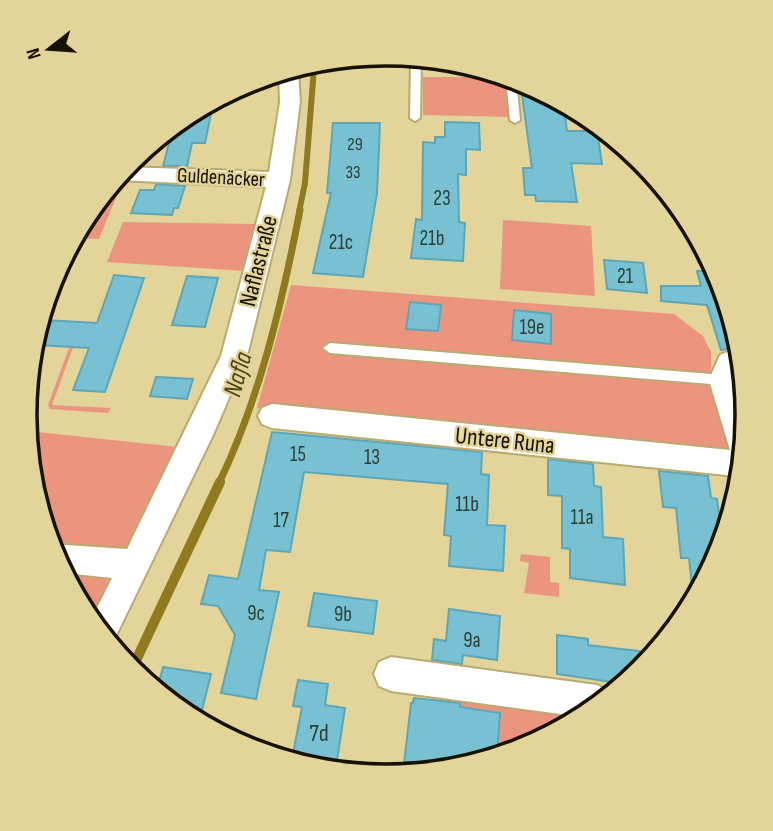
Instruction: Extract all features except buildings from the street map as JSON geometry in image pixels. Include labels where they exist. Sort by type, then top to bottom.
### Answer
[{"type":"street","name":"Naflastraße","points":[[106,624],[199,435],[234,356],[279,180],[290,102],[289,80]]},
{"type":"street","name":"Guldenäcker","points":[[133,174],[279,180]]},
{"type":"street","points":[[730,370],[736,405]]},
{"type":"street","name":"Untere Runa","points":[[272,416],[733,463]]},
{"type":"street","points":[[67,558],[134,565]]},
{"type":"street","points":[[391,674],[588,701]]},
{"type":"lane","points":[[415,118],[416,67]]},
{"type":"lane","points":[[512,89],[516,120]]},
{"type":"lane","points":[[330,348],[730,370]]},
{"type":"shaded area","points":[[423,77],[473,77],[507,87],[510,117],[423,115]]},
{"type":"shaded area","points":[[119,191],[99,239],[86,238]]},
{"type":"shaded area","points":[[503,220],[591,226],[595,296],[500,289]]},
{"type":"shaded area","points":[[123,222],[255,224],[245,271],[107,262]]},
{"type":"shaded area","points":[[291,285],[674,314],[703,336],[711,352],[711,380],[733,454],[257,408]]},
{"type":"shaded area","points":[[72,321],[82,323],[52,405],[111,408],[108,413],[50,409],[48,405],[69,348],[62,346]]},
{"type":"shaded area","points":[[37,432],[178,447],[126,549],[61,545],[43,484]]},
{"type":"shaded area","points":[[521,554],[550,557],[550,582],[559,583],[559,597],[524,593],[529,563],[520,561]]},
{"type":"shaded area","points":[[72,569],[101,571],[107,575],[108,587],[97,611]]},
{"type":"shaded area","points":[[452,689],[576,709],[541,729],[497,747],[499,713],[451,706]]},
{"type":"waterway","name":"Nafla","points":[[299,212],[305,183],[314,73]]},
{"type":"waterway","name":"Nafla","points":[[219,483],[234,451],[258,384],[286,280],[300,210]]},
{"type":"waterway","name":"Nafla","points":[[136,660],[220,482]]}]
